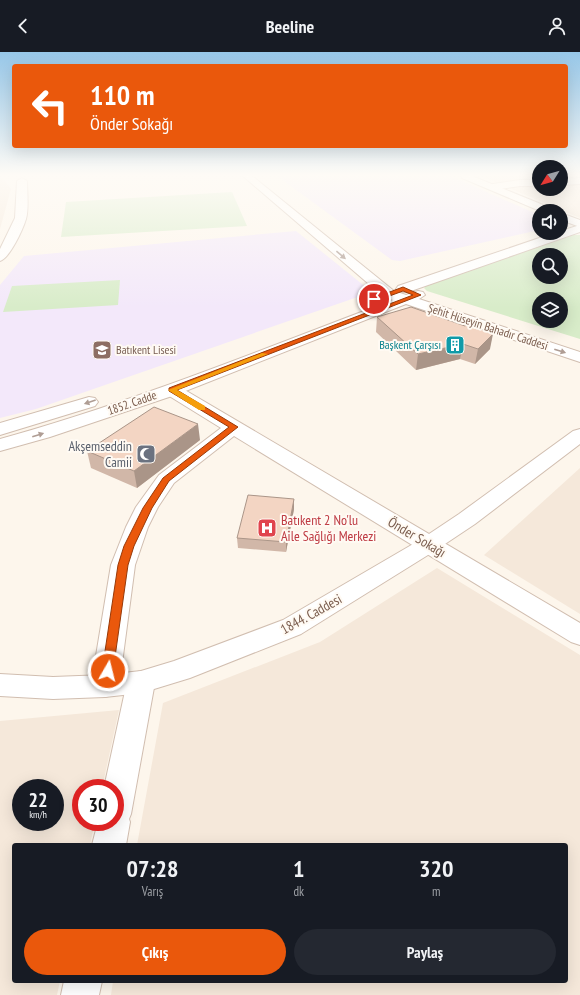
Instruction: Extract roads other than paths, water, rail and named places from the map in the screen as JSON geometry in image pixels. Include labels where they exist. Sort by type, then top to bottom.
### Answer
[{"type":"street","points":[[2,253],[20,220]]},
{"type":"street","name":"Şehit Hüseyin Bahadır Caddesi","points":[[305,220],[404,295],[580,357]]},
{"type":"street","name":"Şehit Hüseyin Bahadır Caddesi","points":[[314,220],[404,295],[580,347]]},
{"type":"street","points":[[571,220],[580,224]]},
{"type":"street","points":[[201,362],[404,295],[580,228]]},
{"type":"street","name":"1852. Cadde","points":[[0,445],[56,429],[172,390],[404,295]]},
{"type":"street","name":"Önder Sokağı","points":[[172,390],[580,635]]},
{"type":"street","name":"1852. Cadde","points":[[0,429],[106,396]]},
{"type":"street","points":[[106,686],[123,565],[137,527],[147,508],[166,479],[234,427]]},
{"type":"street","name":"1844. Caddesi","points":[[0,685],[53,688],[106,686],[141,682],[180,670],[292,627],[428,545],[466,519],[580,434]]},
{"type":"street","points":[[122,779],[141,682]]},
{"type":"street","points":[[109,843],[112,831]]},
{"type":"street","points":[[80,995],[83,983]]},
{"type":"place","name":"Başkent Çarşısı","points":[[455,345]]},
{"type":"place","name":"Batıkent Lisesi","points":[[102,350]]},
{"type":"place","name":"Akşemseddin Camii","points":[[146,454]]},
{"type":"place","name":"Batıkent 2 No'lu Aile Sağlığı Merkezi","points":[[267,528]]}]
